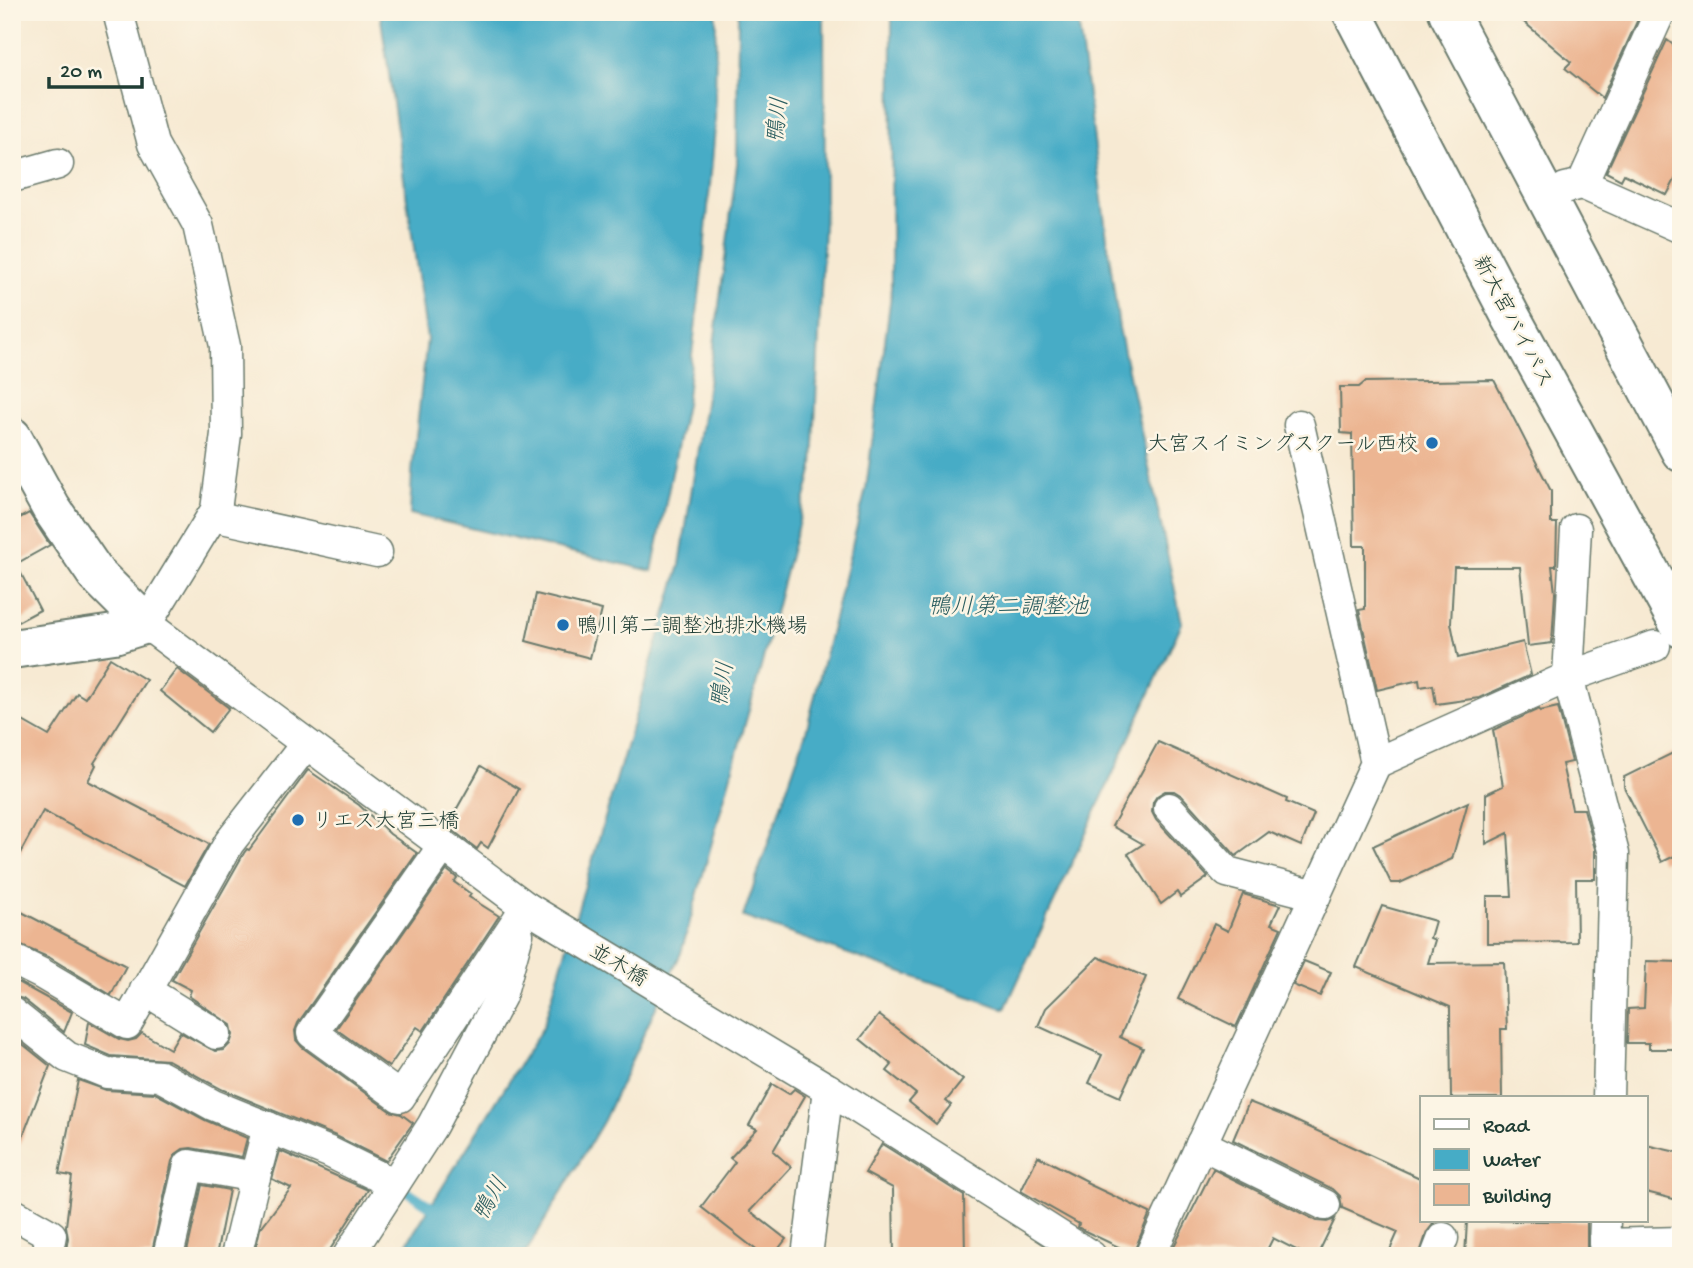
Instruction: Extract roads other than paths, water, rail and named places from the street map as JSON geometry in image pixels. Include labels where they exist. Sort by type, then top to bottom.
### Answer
[{"type":"main road","name":"新大宮バイパス","points":[[1352,12],[1510,316],[1668,637]]},
{"type":"main road","points":[[1448,12],[1681,452]]},
{"type":"main road","points":[[12,437],[51,508],[96,574],[146,624],[114,634],[12,649]]},
{"type":"street","points":[[118,12],[153,144],[198,225],[225,346],[226,434],[216,510],[146,624]]},
{"type":"street","points":[[1582,184],[1660,12]]},
{"type":"street","points":[[12,177],[58,164]]},
{"type":"street","points":[[1544,193],[1582,184],[1681,228]]},
{"type":"street","points":[[1150,1256],[1376,763],[1299,425]]},
{"type":"street","points":[[212,516],[377,552]]},
{"type":"street","points":[[1576,529],[1568,677],[1614,854],[1608,1096]]},
{"type":"street","name":"並木橋","points":[[146,624],[532,911],[828,1089],[1091,1256]]},
{"type":"street","points":[[1376,763],[1568,677],[1668,637]]},
{"type":"street","points":[[12,959],[127,1024],[229,844],[306,744]]},
{"type":"street","points":[[1169,808],[1227,872],[1316,895]]},
{"type":"street","points":[[443,846],[312,1033],[400,1097],[532,911]]},
{"type":"street","points":[[348,1256],[432,1126],[501,996],[532,911]]},
{"type":"street","points":[[145,990],[216,1034]]},
{"type":"street","points":[[12,1013],[67,1057],[107,1073],[160,1076],[213,1105],[329,1152],[394,1184]]},
{"type":"street","points":[[807,1256],[828,1089]]},
{"type":"street","points":[[236,1256],[268,1127]]},
{"type":"street","points":[[1202,1144],[1325,1205]]},
{"type":"street","points":[[168,1256],[189,1165],[255,1178]]},
{"type":"street","points":[[12,1213],[51,1236],[47,1256]]},
{"type":"street","points":[[1605,1222],[1604,1244],[1681,1242]]},
{"type":"water","points":[[380,12],[716,12],[715,128],[703,264],[686,404],[652,571],[410,514],[427,339]]},
{"type":"water","name":"鴨川","points":[[738,12],[824,12],[825,204],[813,467],[761,667],[681,953],[604,1120],[524,1256],[399,1256],[543,1027],[680,565],[714,345],[737,164]]},
{"type":"water","name":"鴨川第二調整池","points":[[892,12],[1077,12],[1119,328],[1182,623],[1005,1009],[743,917],[806,732],[866,489],[891,295]]},
{"type":"waterway","points":[[404,1189],[439,1212]]},
{"type":"place","name":"大宮スイミングスクール西校","points":[[1432,443]]},
{"type":"place","name":"鴨川第二調整池排水機場","points":[[563,625]]},
{"type":"place","name":"リエス大宮三橋","points":[[298,820]]}]
